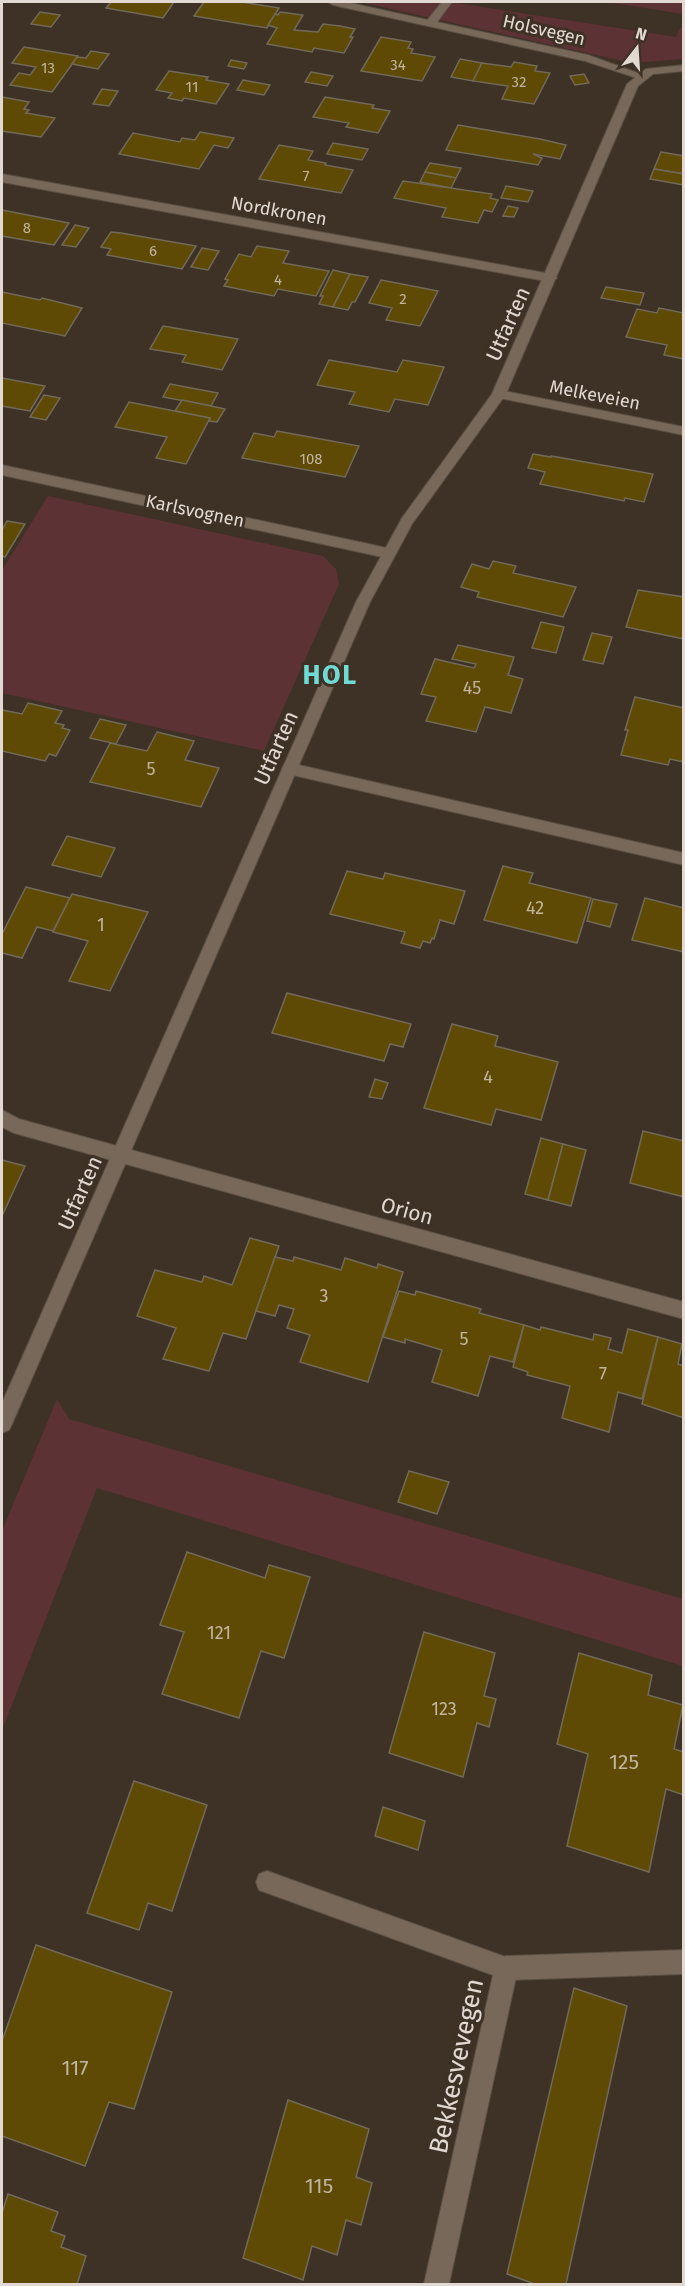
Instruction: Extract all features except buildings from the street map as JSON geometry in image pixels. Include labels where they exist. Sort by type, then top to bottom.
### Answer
[{"type":"street","name":"Holsvegen","points":[[333,2],[588,58],[640,76]]},
{"type":"street","points":[[431,23],[447,2]]},
{"type":"street","points":[[640,76],[650,71],[678,68]]},
{"type":"street","name":"Utfarten","points":[[2,1424],[387,553],[414,510],[486,417],[550,278],[619,113],[633,84],[640,76]]},
{"type":"street","name":"Nordkronen","points":[[2,178],[550,278]]},
{"type":"street","name":"Melkeveien","points":[[498,394],[684,431]]},
{"type":"street","name":"Karlsvognen","points":[[2,470],[387,553]]},
{"type":"street","points":[[290,769],[684,859]]},
{"type":"street","points":[[2,1118],[14,1125],[119,1155]]},
{"type":"street","name":"Orion","points":[[119,1155],[684,1311]]},
{"type":"street","name":"Bekkesvevegen","points":[[267,1882],[506,1968],[437,2284]]},
{"type":"street","points":[[506,1968],[684,1962]]},
{"type":"shaded area","points":[[360,2],[450,2],[676,37],[680,28],[683,29],[683,59],[632,63]]},
{"type":"shaded area","points":[[606,2],[683,2],[683,14]]},
{"type":"shaded area","points":[[48,496],[323,556],[336,569],[339,584],[264,751],[2,693],[2,570]]},
{"type":"shaded area","points":[[57,1399],[69,1419],[683,1599],[683,1666],[97,1488],[2,1730],[2,1531]]},
{"type":"district","name":"HOL","points":[[330,675]]}]
